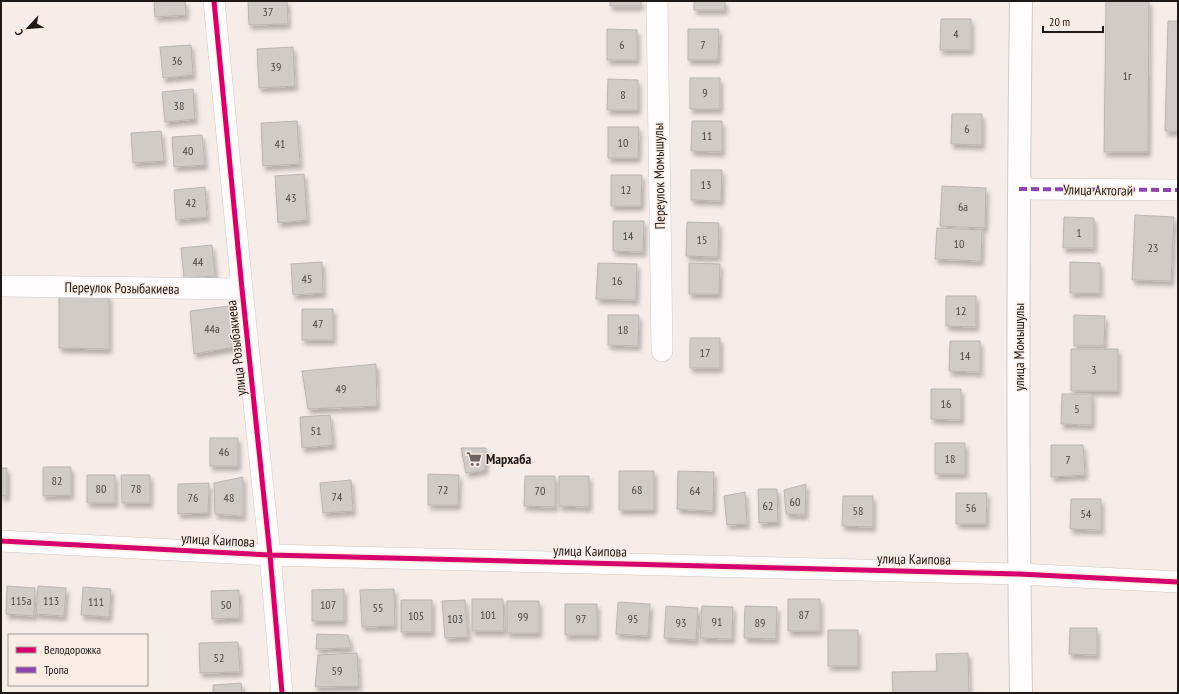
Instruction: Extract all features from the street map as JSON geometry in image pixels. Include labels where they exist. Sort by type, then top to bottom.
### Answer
[{"type":"street","name":"улица Розыбакиева","points":[[214,1],[270,555],[282,693]]},
{"type":"street","name":"Переулок Момышулы","points":[[657,1],[662,351]]},
{"type":"street","name":"улица Момышулы","points":[[1021,1],[1019,189],[1019,574],[1021,693]]},
{"type":"street","name":"Улица Актогай","points":[[1019,189],[1178,190]]},
{"type":"street","name":"Переулок Розыбакиева","points":[[1,286],[242,289]]},
{"type":"street","name":"улица Каипова","points":[[1,541],[270,555],[1019,574],[1178,582]]},
{"type":"building","points":[[154,1],[185,1],[186,15],[155,17]]},
{"type":"building","points":[[248,1],[287,1],[288,24],[249,25]]},
{"type":"building","points":[[610,1],[641,1],[641,6],[610,6]]},
{"type":"building","points":[[694,1],[725,1],[725,10],[694,10]]},
{"type":"building","points":[[1106,1],[1149,1],[1148,152],[1104,152]]},
{"type":"building","points":[[941,19],[971,19],[971,50],[940,50]]},
{"type":"building","points":[[1168,21],[1178,21],[1178,131],[1165,131]]},
{"type":"building","points":[[607,29],[637,30],[637,60],[607,60]]},
{"type":"building","points":[[688,29],[719,29],[718,60],[688,60]]},
{"type":"building","points":[[191,45],[193,75],[163,78],[160,47]]},
{"type":"building","points":[[293,47],[295,86],[259,88],[257,49]]},
{"type":"building","points":[[690,78],[720,78],[720,109],[690,109]]},
{"type":"building","points":[[608,79],[638,80],[638,110],[607,110]]},
{"type":"building","points":[[193,89],[195,119],[165,122],[162,92]]},
{"type":"building","points":[[952,114],[982,114],[982,145],[951,144]]},
{"type":"building","points":[[297,121],[300,164],[263,166],[261,123]]},
{"type":"building","points":[[692,121],[722,121],[722,152],[691,151]]},
{"type":"building","points":[[608,127],[639,127],[638,158],[608,158]]},
{"type":"building","points":[[161,131],[164,161],[133,163],[131,133]]},
{"type":"building","points":[[202,135],[205,165],[174,167],[172,137]]},
{"type":"building","points":[[691,170],[722,170],[721,201],[691,200]]},
{"type":"building","points":[[304,174],[307,220],[278,223],[275,176]]},
{"type":"building","points":[[611,175],[642,175],[641,206],[611,206]]},
{"type":"building","points":[[942,186],[986,188],[985,228],[940,226]]},
{"type":"building","points":[[205,187],[207,217],[176,220],[174,190]]},
{"type":"building","points":[[1135,215],[1174,217],[1171,281],[1132,280]]},
{"type":"building","points":[[1064,217],[1094,218],[1094,248],[1063,248]]},
{"type":"building","points":[[613,221],[644,221],[643,252],[613,251]]},
{"type":"building","points":[[687,222],[719,223],[718,257],[686,256]]},
{"type":"building","points":[[937,228],[982,230],[981,261],[935,259]]},
{"type":"building","points":[[212,245],[215,276],[184,278],[181,248]]},
{"type":"building","points":[[322,262],[323,293],[293,295],[291,264]]},
{"type":"building","points":[[1070,262],[1100,263],[1100,293],[1070,293]]},
{"type":"building","points":[[598,263],[637,264],[636,300],[596,299]]},
{"type":"building","points":[[689,263],[720,264],[719,294],[689,294]]},
{"type":"building","points":[[59,296],[109,296],[109,349],[59,348]]},
{"type":"building","points":[[946,296],[976,296],[976,327],[946,326]]},
{"type":"building","points":[[229,306],[234,347],[194,354],[190,311]]},
{"type":"building","points":[[302,309],[333,309],[333,340],[302,340]]},
{"type":"building","points":[[608,315],[639,315],[638,346],[608,345]]},
{"type":"building","points":[[1074,315],[1105,316],[1104,346],[1074,346]]},
{"type":"building","points":[[690,338],[720,338],[720,368],[690,368]]},
{"type":"building","points":[[950,341],[980,341],[980,372],[949,371]]},
{"type":"building","points":[[1071,349],[1118,349],[1118,391],[1071,391]]},
{"type":"building","points":[[376,364],[377,406],[308,409],[302,371]]},
{"type":"building","points":[[931,389],[961,389],[961,420],[931,419]]},
{"type":"building","points":[[1062,394],[1092,394],[1092,425],[1061,424]]},
{"type":"building","points":[[330,415],[333,445],[302,448],[300,417]]},
{"type":"building","points":[[210,438],[238,438],[238,466],[210,466]]},
{"type":"building","points":[[935,443],[965,443],[965,474],[935,474]]},
{"type":"building","points":[[1051,445],[1083,445],[1085,475],[1051,477]]},
{"type":"building","name":"Мархаба","points":[[461,448],[486,448],[485,470],[466,473]]},
{"type":"building","points":[[43,467],[71,467],[71,495],[43,496]]},
{"type":"building","points":[[1,468],[7,468],[7,496],[1,496]]},
{"type":"building","points":[[619,471],[654,471],[654,510],[619,510]]},
{"type":"building","points":[[678,471],[714,472],[713,511],[677,509]]},
{"type":"building","points":[[428,474],[459,475],[458,505],[428,505]]},
{"type":"building","points":[[87,475],[115,475],[115,503],[87,503]]},
{"type":"building","points":[[121,475],[150,475],[150,503],[122,503]]},
{"type":"building","points":[[525,476],[555,476],[555,507],[524,506]]},
{"type":"building","points":[[559,476],[589,476],[589,507],[559,506]]},
{"type":"building","points":[[243,477],[243,516],[215,514],[214,483]]},
{"type":"building","points":[[351,480],[353,511],[323,513],[320,483]]},
{"type":"building","points":[[209,483],[208,513],[178,514],[178,484]]},
{"type":"building","points":[[806,484],[805,515],[786,514],[784,490]]},
{"type":"building","points":[[758,489],[777,489],[778,522],[759,523]]},
{"type":"building","points":[[745,492],[747,524],[727,525],[724,496]]},
{"type":"building","points":[[956,493],[987,493],[986,524],[956,524]]},
{"type":"building","points":[[843,496],[873,496],[873,527],[842,526]]},
{"type":"building","points":[[1071,499],[1101,499],[1101,530],[1070,529]]},
{"type":"building","points":[[7,586],[35,588],[34,616],[6,614]]},
{"type":"building","points":[[38,586],[66,588],[64,616],[36,614]]},
{"type":"building","points":[[83,587],[111,589],[109,617],[81,615]]},
{"type":"building","points":[[344,589],[344,621],[312,621],[312,590]]},
{"type":"building","points":[[394,589],[395,626],[362,627],[360,590]]},
{"type":"building","points":[[239,590],[240,618],[212,619],[211,591]]},
{"type":"building","points":[[472,599],[503,599],[504,631],[472,631]]},
{"type":"building","points":[[788,599],[820,599],[820,631],[788,631]]},
{"type":"building","points":[[401,600],[432,600],[432,632],[401,632]]},
{"type":"building","points":[[465,600],[468,637],[445,638],[442,601]]},
{"type":"building","points":[[507,601],[539,601],[539,633],[507,633]]},
{"type":"building","points":[[618,602],[650,604],[648,636],[616,634]]},
{"type":"building","points":[[565,604],[597,604],[597,635],[565,635]]},
{"type":"building","points":[[666,606],[698,608],[696,640],[664,638]]},
{"type":"building","points":[[702,606],[733,607],[732,639],[700,638]]},
{"type":"building","points":[[745,606],[777,607],[776,639],[744,638]]},
{"type":"building","points":[[1070,628],[1097,628],[1097,655],[1069,654]]},
{"type":"building","points":[[828,630],[858,630],[858,666],[828,666]]},
{"type":"building","points":[[317,634],[348,635],[351,648],[316,649]]},
{"type":"building","points":[[238,642],[240,672],[200,673],[199,643]]},
{"type":"building","points":[[357,653],[359,686],[315,687],[318,655]]},
{"type":"building","points":[[968,653],[969,693],[893,693],[892,672],[937,671],[936,654]]},
{"type":"building","points":[[241,683],[242,693],[213,693],[213,685]]},
{"type":"marked path","points":[[1019,189],[1178,190]]},
{"type":"cycle path","points":[[214,1],[270,555],[282,693]]},
{"type":"cycle path","points":[[1,541],[270,555],[1019,574],[1178,582]]},
{"type":"place","name":"Мархаба","points":[[474,459]]}]
